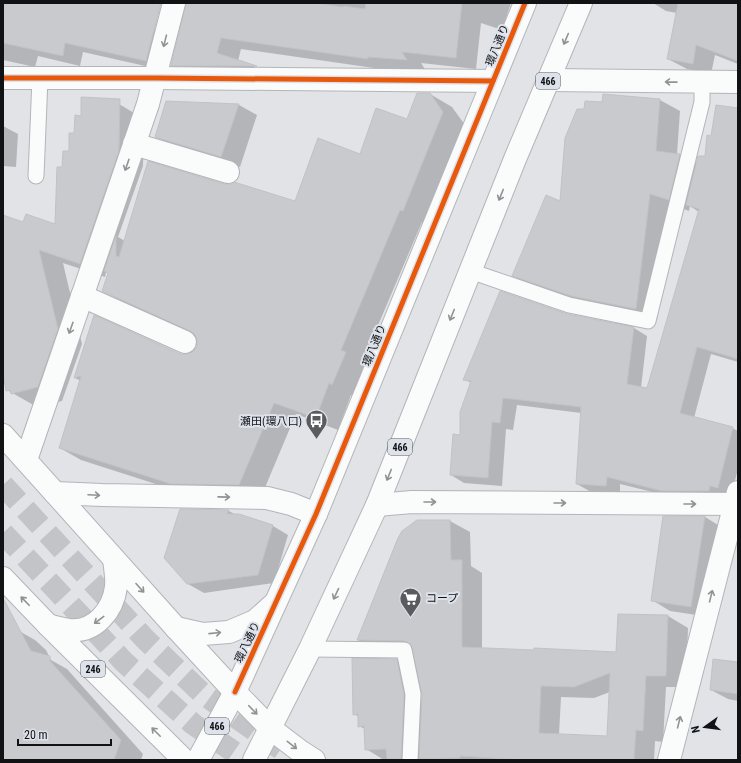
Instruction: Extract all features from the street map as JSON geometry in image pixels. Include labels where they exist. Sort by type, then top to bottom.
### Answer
[{"type":"main road","points":[[26,460],[156,78],[174,3]]},
{"type":"main road","name":"環八通り","points":[[198,760],[235,692],[316,514],[525,3]]},
{"type":"main road","name":"466","points":[[254,760],[271,729],[310,649],[377,505],[470,271],[581,3]]},
{"type":"main road","points":[[3,78],[493,81]]},
{"type":"main road","points":[[548,80],[738,82]]},
{"type":"main road","points":[[134,144],[228,172]]},
{"type":"main road","points":[[82,296],[185,342]]},
{"type":"main road","points":[[3,435],[235,692],[271,729],[314,760]]},
{"type":"main road","points":[[55,493],[267,498],[291,504],[316,514]]},
{"type":"main road","points":[[377,505],[412,502],[737,500],[669,760]]},
{"type":"main road","points":[[48,625],[69,630],[85,629],[102,619],[111,605],[116,586],[114,559]]},
{"type":"main road","name":"246","points":[[3,578],[48,625],[184,760]]},
{"type":"main road","points":[[176,628],[203,634],[229,632],[255,621],[276,602]]},
{"type":"lane","points":[[36,176],[40,78]]},
{"type":"lane","points":[[470,271],[569,305],[648,321],[702,102],[702,82]]},
{"type":"lane","points":[[310,649],[404,650],[413,694],[410,760]]},
{"type":"building","points":[[3,3],[161,3],[146,61],[65,43],[63,56],[3,43]]},
{"type":"building","points":[[186,3],[317,3],[365,9],[366,3],[462,3],[456,58],[402,52],[407,60],[368,57],[368,59],[221,38],[217,53],[257,66],[171,66]]},
{"type":"building","points":[[678,3],[738,3],[738,61],[696,45],[693,64],[667,59]]},
{"type":"building","points":[[417,93],[430,93],[443,112],[403,211],[400,210],[341,350],[346,352],[332,385],[329,383],[316,418],[274,403],[239,485],[171,484],[59,448],[81,376],[74,378],[94,315],[180,354],[192,352],[197,347],[195,335],[190,331],[102,291],[108,273],[104,271],[116,235],[116,256],[119,257],[148,161],[224,184],[231,184],[234,182],[295,201],[318,138],[360,154],[376,108],[407,119]]},
{"type":"building","points":[[603,94],[660,99],[656,151],[680,154],[669,200],[650,194],[636,309],[571,296],[512,276],[546,195],[560,201],[565,138],[577,109],[584,109],[585,101],[602,102]]},
{"type":"building","points":[[81,97],[120,99],[119,151],[80,264],[39,250],[58,329],[38,387],[11,394],[10,390],[6,391],[3,373],[3,215],[23,222],[26,214],[55,224],[57,167],[62,167],[63,151],[69,151],[69,133],[74,133],[75,115],[81,116]]},
{"type":"building","points":[[166,101],[239,104],[221,157],[155,137]]},
{"type":"building","points":[[716,105],[738,108],[738,359],[697,347],[680,413],[733,427],[718,488],[710,486],[709,491],[662,491],[607,477],[606,486],[576,484],[581,407],[503,398],[500,423],[492,422],[488,478],[450,475],[453,434],[460,435],[460,412],[471,381],[463,380],[500,291],[567,314],[634,327],[627,384],[647,388],[699,209],[686,205],[698,156],[705,156],[707,135],[711,136]]},
{"type":"building","points":[[180,509],[229,510],[227,514],[239,514],[273,525],[258,575],[187,584],[164,558]]},
{"type":"building","points":[[663,516],[705,516],[691,607],[651,601]]},
{"type":"building","points":[[417,520],[450,520],[451,560],[462,560],[462,647],[534,650],[534,648],[616,652],[618,614],[668,615],[666,676],[646,676],[643,731],[636,730],[634,760],[523,760],[460,756],[460,758],[419,759],[422,694],[411,645],[404,641],[357,640],[402,531]],"holes":[[[610,673],[607,736],[539,733],[541,686],[574,687]]]},
{"type":"building","points":[[3,598],[31,651],[50,656],[50,661],[121,740],[114,760],[3,760]]},
{"type":"building","points":[[352,658],[397,659],[404,695],[401,759],[387,759],[386,749],[365,750],[364,726],[358,727],[358,714],[353,715]]},
{"type":"building","points":[[713,659],[738,662],[738,694],[710,690]]},
{"type":"tunnel","points":[[3,485],[145,639],[203,694],[281,749]]},
{"type":"tunnel","points":[[3,533],[124,662],[193,724],[246,760]]},
{"type":"cycle path","points":[[235,692],[316,514],[525,3]]},
{"type":"cycle path","points":[[3,78],[493,81]]},
{"type":"place","name":"瀬田(環八口)","points":[[317,440]]},
{"type":"place","name":"コープ","points":[[410,618]]}]
